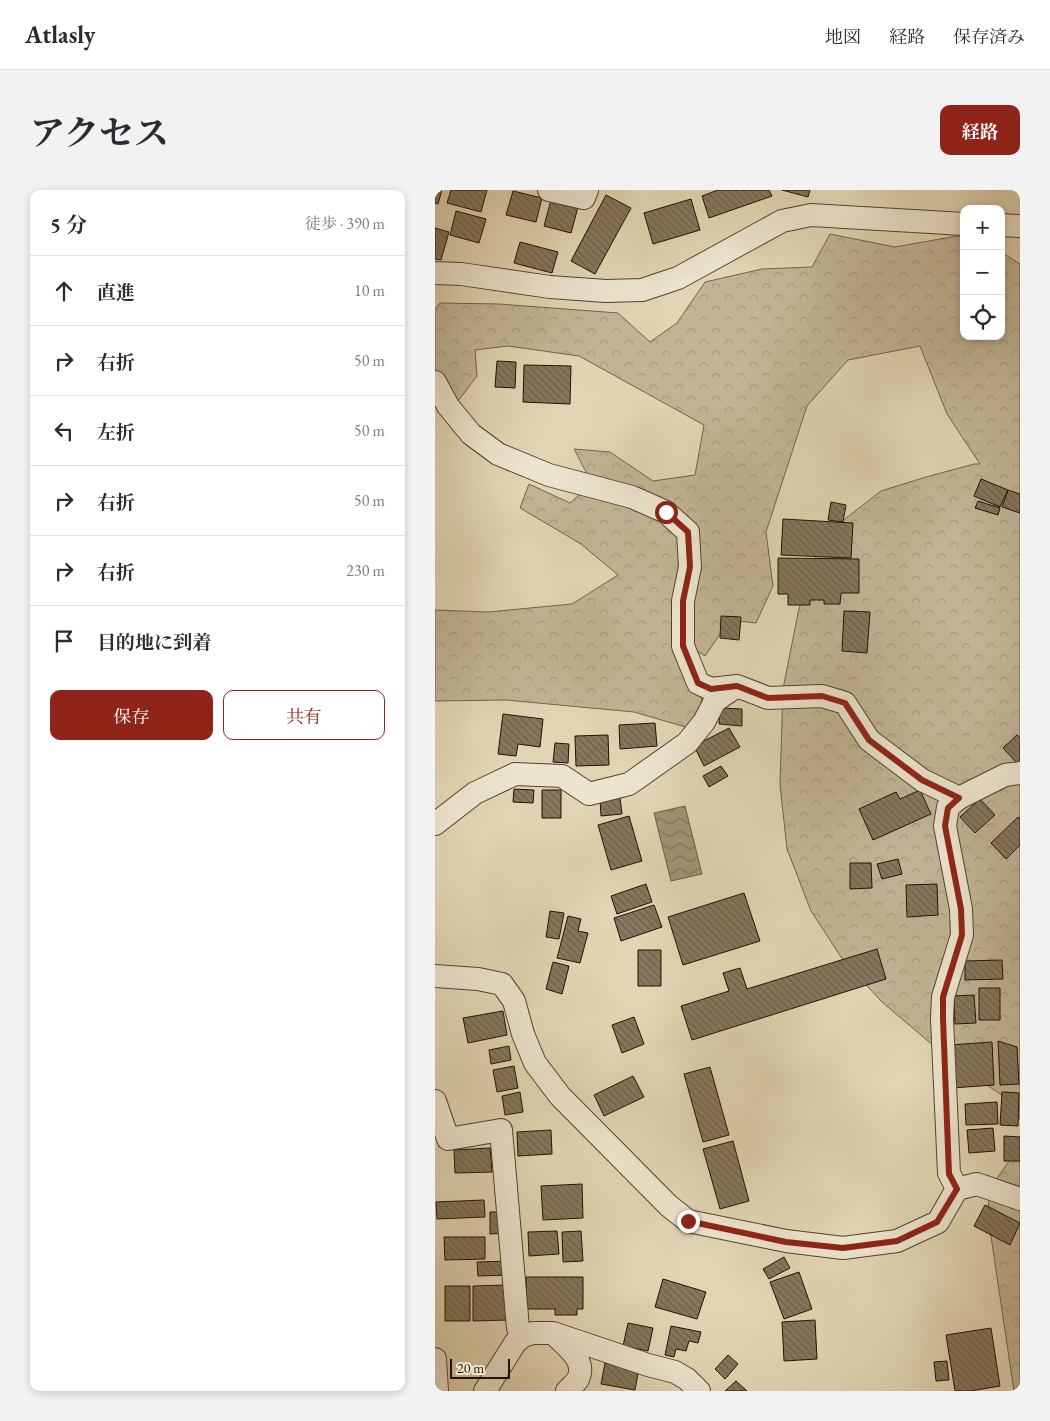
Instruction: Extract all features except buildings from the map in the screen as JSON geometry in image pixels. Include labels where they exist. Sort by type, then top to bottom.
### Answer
[{"type":"street","points":[[549,190],[584,198],[587,190]]},
{"type":"street","points":[[435,273],[461,274],[550,287],[606,291],[642,290],[678,278],[782,221],[811,215],[960,224]]},
{"type":"street","points":[[1005,225],[1020,226]]},
{"type":"street","points":[[435,382],[448,406],[471,434],[499,454],[549,475],[632,497],[666,512],[688,532],[690,567],[683,601],[683,646],[698,683],[711,689],[737,686],[768,698],[822,696],[845,703],[869,740],[922,780],[959,798]]},
{"type":"street","points":[[435,824],[475,793],[515,774],[562,776],[589,794],[629,784],[687,743],[704,722],[715,701],[737,686]]},
{"type":"street","points":[[957,1189],[949,1174],[943,997],[962,935],[961,909],[945,826],[948,808],[959,798],[1005,776],[1020,773]]},
{"type":"street","points":[[435,976],[478,979],[502,984],[514,1001],[523,1034],[535,1064],[560,1096],[669,1206],[688,1221],[786,1242],[843,1248],[897,1241],[937,1222],[957,1189],[977,1184],[1020,1199]]},
{"type":"street","points":[[435,1100],[448,1139],[501,1130],[518,1328],[523,1336]]},
{"type":"street","points":[[485,1391],[515,1343],[523,1336],[533,1333],[553,1333],[648,1365],[675,1372],[687,1379],[699,1391]]},
{"type":"street","points":[[553,1333],[579,1360],[580,1371],[578,1380],[567,1391]]},
{"type":"street","points":[[435,1359],[437,1391]]},
{"type":"green space","points":[[830,234],[895,247],[960,237],[960,340],[1005,340],[1005,255],[1020,264],[1020,1117],[1006,1098],[954,1063],[882,1002],[843,960],[811,911],[787,849],[780,785],[783,689],[798,613],[812,563],[836,526],[881,491],[926,477],[980,464],[947,414],[920,346],[848,360],[807,406],[766,532],[773,586],[756,623],[730,620],[705,656],[689,646],[704,710],[689,728],[634,712],[506,700],[435,701],[435,610],[488,612],[572,604],[618,575],[581,544],[520,508],[529,484],[570,503],[592,483],[574,449],[610,452],[653,481],[695,475],[704,425],[579,356],[508,346],[475,350],[477,376],[455,405],[435,369],[435,309],[440,303],[499,304],[618,313],[650,342],[677,323],[705,282],[762,269],[812,267]]},
{"type":"green space","points":[[1020,1136],[1020,1391],[1014,1391],[988,1216],[989,1190],[1009,1161]]},
{"type":"water","points":[[685,806],[702,874],[671,881],[654,813]]},
{"type":"route","points":[[666,512],[688,532],[690,567],[683,601],[683,646],[698,683],[711,689],[737,686],[768,698],[822,696],[845,703],[869,740],[922,780],[959,798],[948,808],[945,826],[961,909],[962,935],[943,997],[949,1174],[957,1189],[937,1222],[897,1241],[843,1248],[786,1242],[688,1221]]}]
